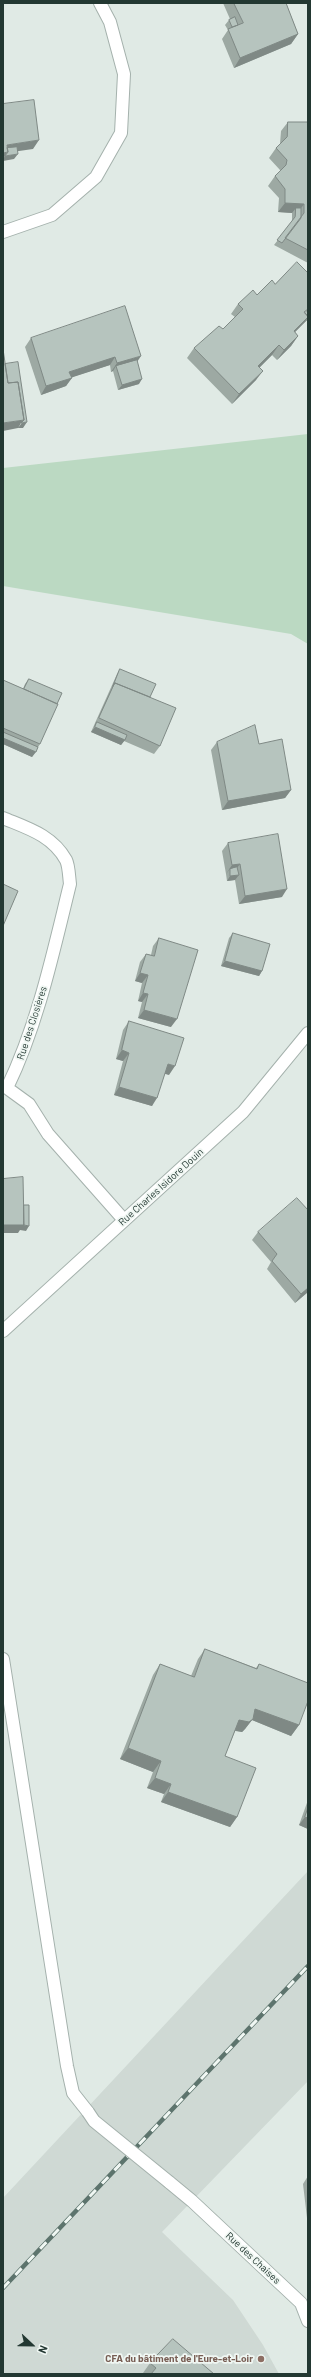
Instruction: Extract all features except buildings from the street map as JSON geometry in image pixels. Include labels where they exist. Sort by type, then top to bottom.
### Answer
[{"type":"street","points":[[3,232],[52,215],[96,177],[121,133],[124,74],[110,22],[100,3]]},
{"type":"street","name":"Rue des Closières","points":[[3,818],[42,834],[54,845],[66,861],[70,884],[34,1022],[21,1059],[5,1089],[29,1104],[48,1134],[124,1220]]},
{"type":"street","name":"Rue Charles Isidore Douin","points":[[3,1331],[243,1112],[308,1033]]},
{"type":"street","name":"Rue des Chaises","points":[[3,1659],[67,2066],[73,2093],[94,2121],[192,2201],[305,2303],[308,2321]]},
{"type":"shaded area","points":[[308,1871],[308,2081],[162,2232],[233,2300],[263,2345],[279,2374],[3,2374],[3,2198]]},
{"type":"green space","points":[[308,434],[308,644],[291,634],[3,586],[3,468]]},
{"type":"railway","points":[[3,2288],[308,1966]]},
{"type":"place","name":"CFA du bâtiment de l'Eure-et-Loir","points":[[261,2359]]}]
